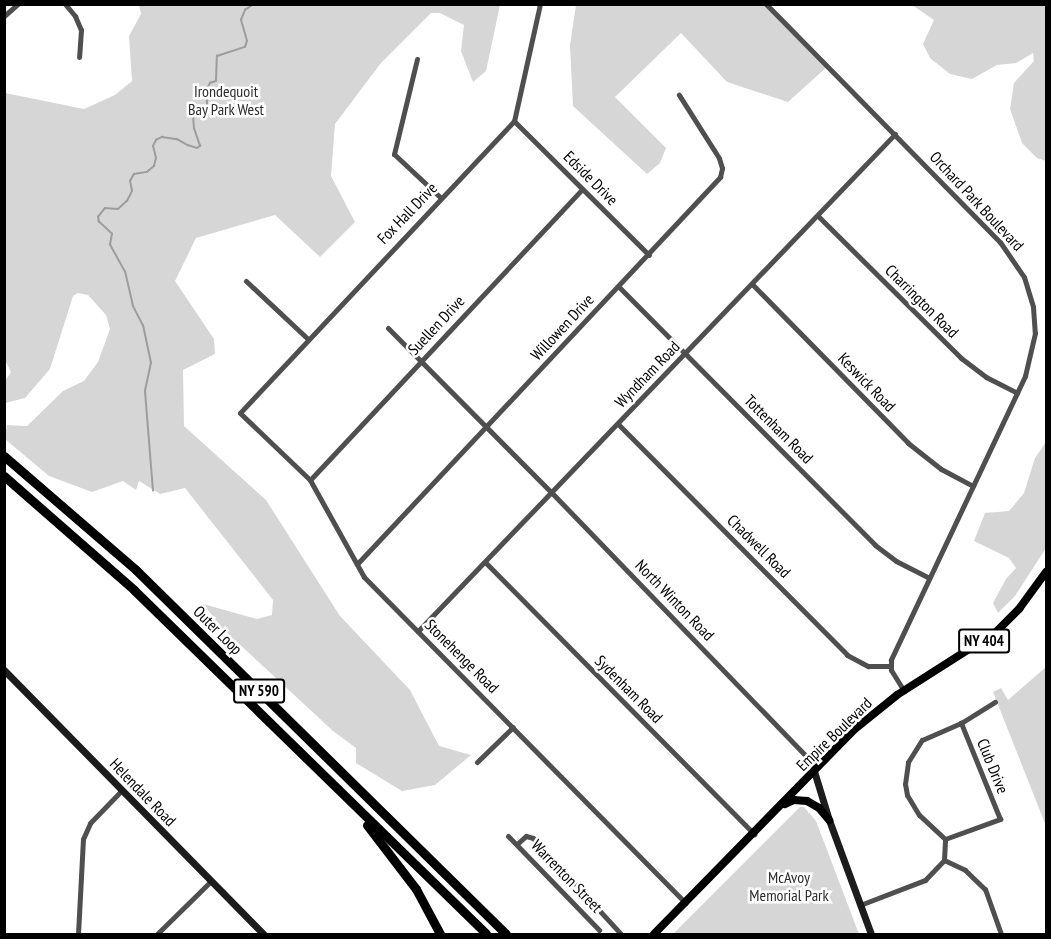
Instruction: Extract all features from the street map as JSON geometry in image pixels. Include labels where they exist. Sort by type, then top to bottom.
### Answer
[{"type":"highway","name":"Outer Loop","points":[[4,456],[136,570],[506,934]]},
{"type":"highway","name":"Outer Loop","points":[[4,476],[135,590],[486,934]]},
{"type":"highway","points":[[344,795],[410,880],[440,934]]},
{"type":"main road","name":"Empire Boulevard","points":[[654,934],[860,725],[904,691],[996,632],[1026,601],[1047,572]]},
{"type":"main road","points":[[779,807],[791,801],[805,800],[817,806],[829,820]]},
{"type":"street","points":[[4,16],[18,4]]},
{"type":"street","points":[[65,4],[75,16],[81,30],[79,57]]},
{"type":"street","points":[[514,121],[540,4]]},
{"type":"street","name":"Orchard Park Boulevard","points":[[766,4],[1000,242],[1024,277],[1033,307],[1035,333],[1030,360],[1017,393],[890,666]]},
{"type":"street","points":[[417,59],[394,154],[441,198]]},
{"type":"street","name":"Willowen Drive","points":[[357,564],[717,182],[722,172],[719,158],[679,95]]},
{"type":"street","name":"Edside Drive","points":[[514,121],[649,255]]},
{"type":"street","name":"Fox Hall Drive","points":[[240,413],[307,338],[514,121]]},
{"type":"street","name":"Wyndham Road","points":[[418,632],[895,134]]},
{"type":"street","name":"Suellen Drive","points":[[310,480],[582,189]]},
{"type":"street","name":"Charrington Road","points":[[818,216],[961,358],[986,377],[1017,393]]},
{"type":"street","points":[[246,281],[307,338]]},
{"type":"street","name":"Keswick Road","points":[[752,284],[908,443],[940,469],[973,486]]},
{"type":"street","name":"Tottenham Road","points":[[619,287],[875,545],[896,561],[929,578]]},
{"type":"street","name":"North Winton Road","points":[[388,328],[552,493],[807,757],[814,771],[829,820],[871,934]]},
{"type":"street","name":"Stonehenge Road","points":[[240,413],[310,480],[364,577],[686,903]]},
{"type":"street","name":"Chadwell Road","points":[[618,424],[847,655],[868,666],[890,666]]},
{"type":"street","name":"Sydenham Road","points":[[485,562],[754,834]]},
{"type":"street","points":[[890,666],[904,691]]},
{"type":"street","name":"Helendale Road","points":[[4,670],[262,934]]},
{"type":"street","points":[[860,905],[925,880],[944,860],[945,839],[919,815],[907,795],[905,784],[908,762],[922,740],[961,723],[995,702]]},
{"type":"street","name":"Club Drive","points":[[945,839],[1000,819],[961,723]]},
{"type":"street","points":[[477,762],[513,727]]},
{"type":"street","points":[[78,934],[83,839],[90,823],[122,790]]},
{"type":"street","name":"Warrenton Street","points":[[508,836],[598,929],[606,919]]},
{"type":"street","name":"Warrenton Street","points":[[517,844],[526,836],[533,838],[621,934]]},
{"type":"street","points":[[944,860],[965,870],[985,889],[1001,934]]},
{"type":"street","points":[[157,934],[211,881]]},
{"type":"green space","name":"Irondequoit Bay Park West","points":[[139,5],[500,5],[486,71],[473,82],[461,51],[464,25],[440,13],[431,13],[381,63],[335,124],[331,176],[355,222],[320,257],[275,215],[196,238],[175,281],[214,339],[215,354],[183,370],[184,426],[266,500],[340,616],[410,690],[439,746],[471,755],[435,785],[402,791],[356,763],[356,748],[333,731],[223,629],[203,604],[257,619],[272,615],[273,600],[185,488],[160,494],[139,481],[136,490],[123,481],[92,492],[49,476],[5,439],[7,425],[27,426],[63,391],[84,381],[98,362],[110,329],[106,315],[88,295],[78,293],[73,296],[50,369],[25,398],[5,403],[5,381],[11,372],[4,358],[5,93],[84,109],[115,95],[132,81],[129,36],[141,14]]},
{"type":"green space","points":[[576,5],[766,5],[828,66],[788,102],[727,82],[681,33],[615,97],[666,148],[660,163],[647,174],[573,106],[570,45]]},
{"type":"green space","points":[[912,5],[1046,5],[1046,161],[1037,158],[1022,143],[1010,109],[1014,83],[1034,61],[1033,53],[1016,63],[997,65],[972,79],[950,74],[930,58],[923,44],[934,20]]},
{"type":"green space","points":[[1046,442],[1046,548],[1015,596],[998,613],[993,603],[1006,579],[1016,568],[1009,558],[974,541],[985,513],[1009,511],[1024,493],[1035,458]]},
{"type":"green space","points":[[1046,667],[1046,826],[993,692],[1001,688],[1008,700]]},
{"type":"green space","name":"McAvoy Memorial Park","points":[[800,807],[804,807],[816,821],[859,934],[673,934]]},
{"type":"waterway","points":[[153,491],[145,391],[151,363],[143,326],[133,306],[125,272],[110,245],[112,234],[99,222],[98,217],[105,208],[118,209],[127,201],[132,191],[130,181],[134,174],[147,172],[154,166],[156,158],[153,146],[156,140],[162,137],[177,139],[197,148],[200,146],[194,129],[193,116],[207,106],[207,89],[210,83],[216,81],[217,56],[245,47],[247,41],[241,20],[245,10],[254,4]]}]
